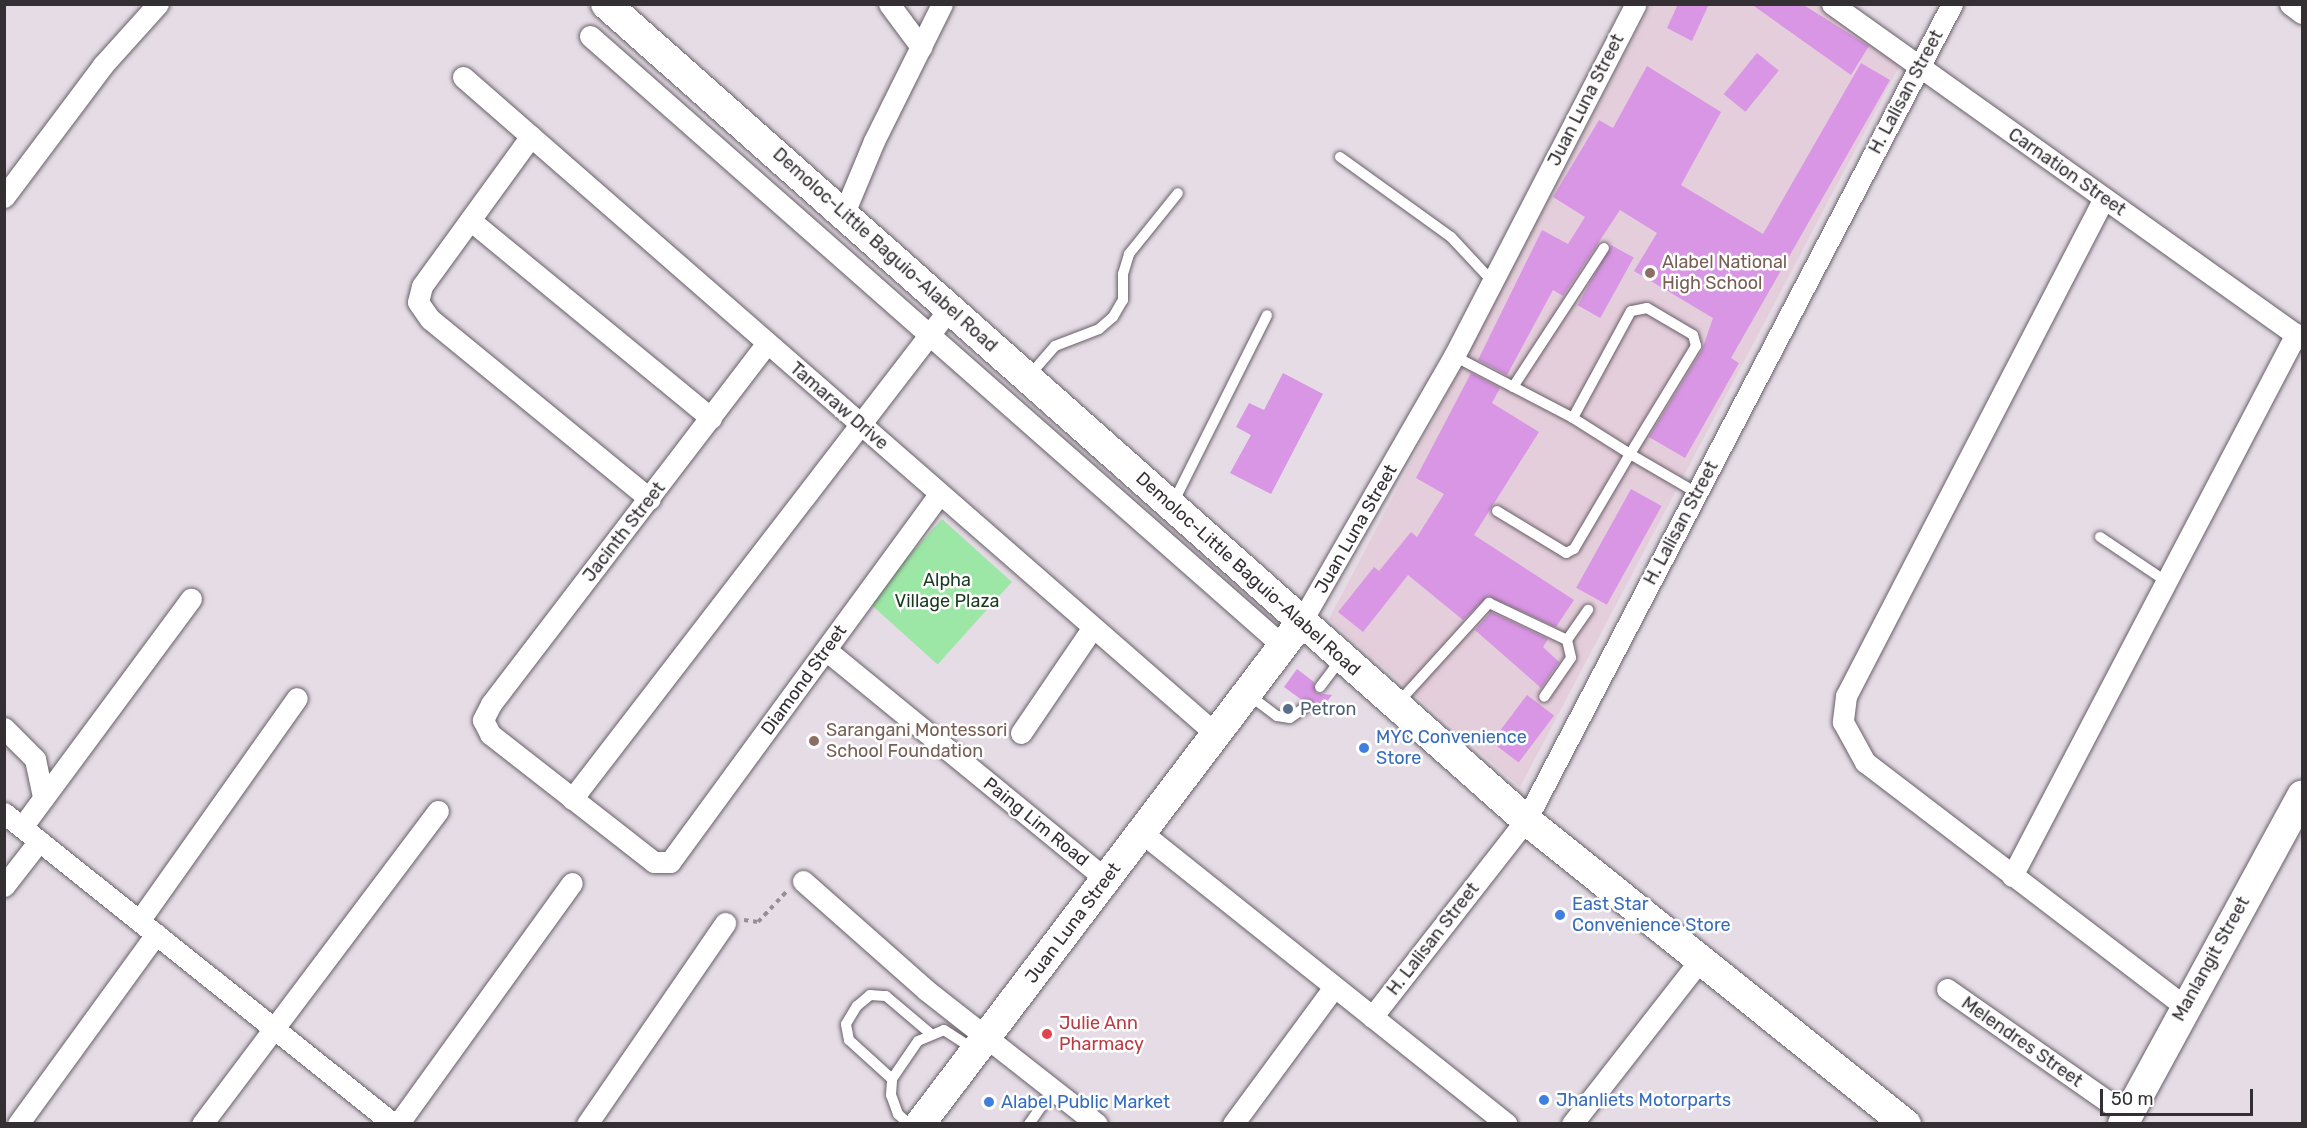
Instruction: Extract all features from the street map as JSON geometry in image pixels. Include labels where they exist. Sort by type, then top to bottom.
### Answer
[{"type":"main road","name":"Demoloc-Little Baguio-Alabel Road","points":[[606,4],[1526,820],[1906,1124]]},
{"type":"main road","name":"Juan Luna Street","points":[[920,1124],[973,1038],[1106,879],[1301,622]]},
{"type":"main road","name":"Manlangit Street","points":[[2125,1119],[2302,796]]},
{"type":"street","points":[[4,197],[103,66],[158,4]]},
{"type":"street","points":[[889,4],[921,47]]},
{"type":"street","points":[[844,213],[874,141],[942,4]]},
{"type":"street","name":"Juan Luna Street","points":[[1301,622],[1454,356],[1636,4]]},
{"type":"street","name":"Carnation Street","points":[[1832,4],[2299,337]]},
{"type":"street","name":"H. Lalisan Street","points":[[1372,1017],[1526,820],[1952,4]]},
{"type":"street","points":[[2290,4],[2302,14]]},
{"type":"street","points":[[590,36],[928,336],[1283,646]]},
{"type":"street","name":"Tamaraw Drive","points":[[463,77],[1216,734]]},
{"type":"street","points":[[531,136],[422,286],[418,302],[421,311],[650,499]]},
{"type":"street","points":[[2104,198],[1844,708],[1846,729],[1865,762],[2185,1007]]},
{"type":"street","points":[[470,220],[711,418]]},
{"type":"street","points":[[572,799],[951,308]]},
{"type":"street","points":[[2012,876],[2166,582],[2299,337]]},
{"type":"street","name":"Jacinth Street","points":[[572,799],[490,734],[483,720],[767,343]]},
{"type":"street","name":"Diamond Street","points":[[572,799],[654,862],[665,864],[826,650],[939,494]]},
{"type":"street","points":[[22,827],[191,599]]},
{"type":"street","points":[[1021,732],[1093,627]]},
{"type":"street","name":"Paing Lim Road","points":[[826,650],[1106,879]]},
{"type":"street","points":[[139,921],[297,698]]},
{"type":"street","points":[[4,728],[35,759],[43,798]]},
{"type":"street","points":[[202,1124],[438,811]]},
{"type":"street","points":[[4,813],[395,1124],[572,883]]},
{"type":"street","points":[[1141,832],[1507,1124]]},
{"type":"street","points":[[4,886],[39,841]]},
{"type":"street","points":[[803,881],[973,1038],[1053,1090],[1097,1124]]},
{"type":"street","points":[[587,1124],[725,923]]},
{"type":"street","points":[[18,1124],[156,934]]},
{"type":"street","points":[[1572,1124],[1700,960]]},
{"type":"street","points":[[1233,1124],[1334,987]]},
{"type":"street","name":"Melendres Street","points":[[1947,989],[2125,1119]]},
{"type":"lane","points":[[1340,157],[1451,237],[1492,281]]},
{"type":"lane","points":[[1028,378],[1055,346],[1099,329],[1113,317],[1123,300],[1123,274],[1129,254],[1178,193]]},
{"type":"lane","points":[[1513,387],[1604,248]]},
{"type":"lane","points":[[1497,511],[1566,553],[1574,549],[1696,346],[1693,335],[1647,308],[1631,311],[1573,418]]},
{"type":"lane","points":[[1171,506],[1268,315]]},
{"type":"lane","points":[[1454,356],[1573,418],[1697,493]]},
{"type":"lane","points":[[2100,537],[2166,582]]},
{"type":"lane","points":[[1397,704],[1489,603],[1567,640]]},
{"type":"lane","points":[[1544,697],[1571,658],[1567,640],[1588,609]]},
{"type":"lane","points":[[1320,687],[1342,658]]},
{"type":"lane","points":[[1246,693],[1277,716],[1290,718],[1307,706]]},
{"type":"lane","points":[[892,1078],[849,1040],[846,1024],[856,1006],[870,995],[886,996],[931,1034]]},
{"type":"lane","points":[[909,1124],[898,1114],[891,1095],[892,1078],[918,1041],[944,1030],[973,1038]]},
{"type":"lane","points":[[1029,1124],[1053,1090]]},
{"type":"path","points":[[725,923],[734,917],[758,922],[786,892],[803,881]]},
{"type":"shaded area","name":"Alabel National High School","points":[[1651,5],[1817,5],[1901,63],[1520,787],[1329,619]]},
{"type":"green space","name":"Alpha Village Plaza","points":[[942,519],[1012,582],[938,664],[868,601]]},
{"type":"building","points":[[1678,4],[1709,4],[1692,41],[1667,28]]},
{"type":"building","points":[[1751,4],[1802,4],[1869,46],[1851,75]]},
{"type":"building","points":[[1757,53],[1779,71],[1745,112],[1724,94]]},
{"type":"building","points":[[1861,63],[1890,80],[1731,358],[1739,363],[1685,458],[1649,437],[1702,350],[1713,318],[1634,271],[1657,233],[1620,210],[1563,296],[1553,290],[1507,375],[1478,360],[1542,230],[1568,244],[1585,217],[1553,197],[1599,120],[1613,128],[1647,66],[1721,112],[1681,185],[1763,234]]},
{"type":"building","points":[[1611,245],[1634,258],[1600,318],[1578,305]]},
{"type":"building","points":[[1283,373],[1323,394],[1271,494],[1230,473],[1251,435],[1236,427],[1249,403],[1264,410]]},
{"type":"building","points":[[1471,373],[1500,388],[1492,403],[1539,432],[1474,535],[1574,600],[1556,627],[1488,596],[1463,620],[1408,575],[1363,632],[1338,612],[1374,567],[1379,571],[1411,532],[1417,537],[1444,494],[1416,478]]},
{"type":"building","points":[[1631,489],[1662,506],[1607,605],[1576,588]]},
{"type":"building","points":[[1491,612],[1548,639],[1543,647],[1559,662],[1541,688],[1475,630]]},
{"type":"building","points":[[1297,669],[1314,682],[1316,693],[1332,695],[1318,713],[1311,700],[1302,700],[1284,687]]},
{"type":"building","points":[[1527,695],[1554,715],[1519,763],[1491,742]]},
{"type":"place","name":"Alabel National High School","points":[[1650,273]]},
{"type":"place","name":"Petron","points":[[1288,709]]},
{"type":"place","name":"Sarangani Montessori School Foundation","points":[[814,741]]},
{"type":"place","name":"MYC Convenience Store","points":[[1364,748]]},
{"type":"place","name":"East Star Convenience Store","points":[[1560,915]]},
{"type":"place","name":"Julie Ann Pharmacy","points":[[1047,1034]]},
{"type":"place","name":"Jhanliets Motorparts","points":[[1544,1100]]},
{"type":"place","name":"Alabel Public Market","points":[[989,1102]]}]
